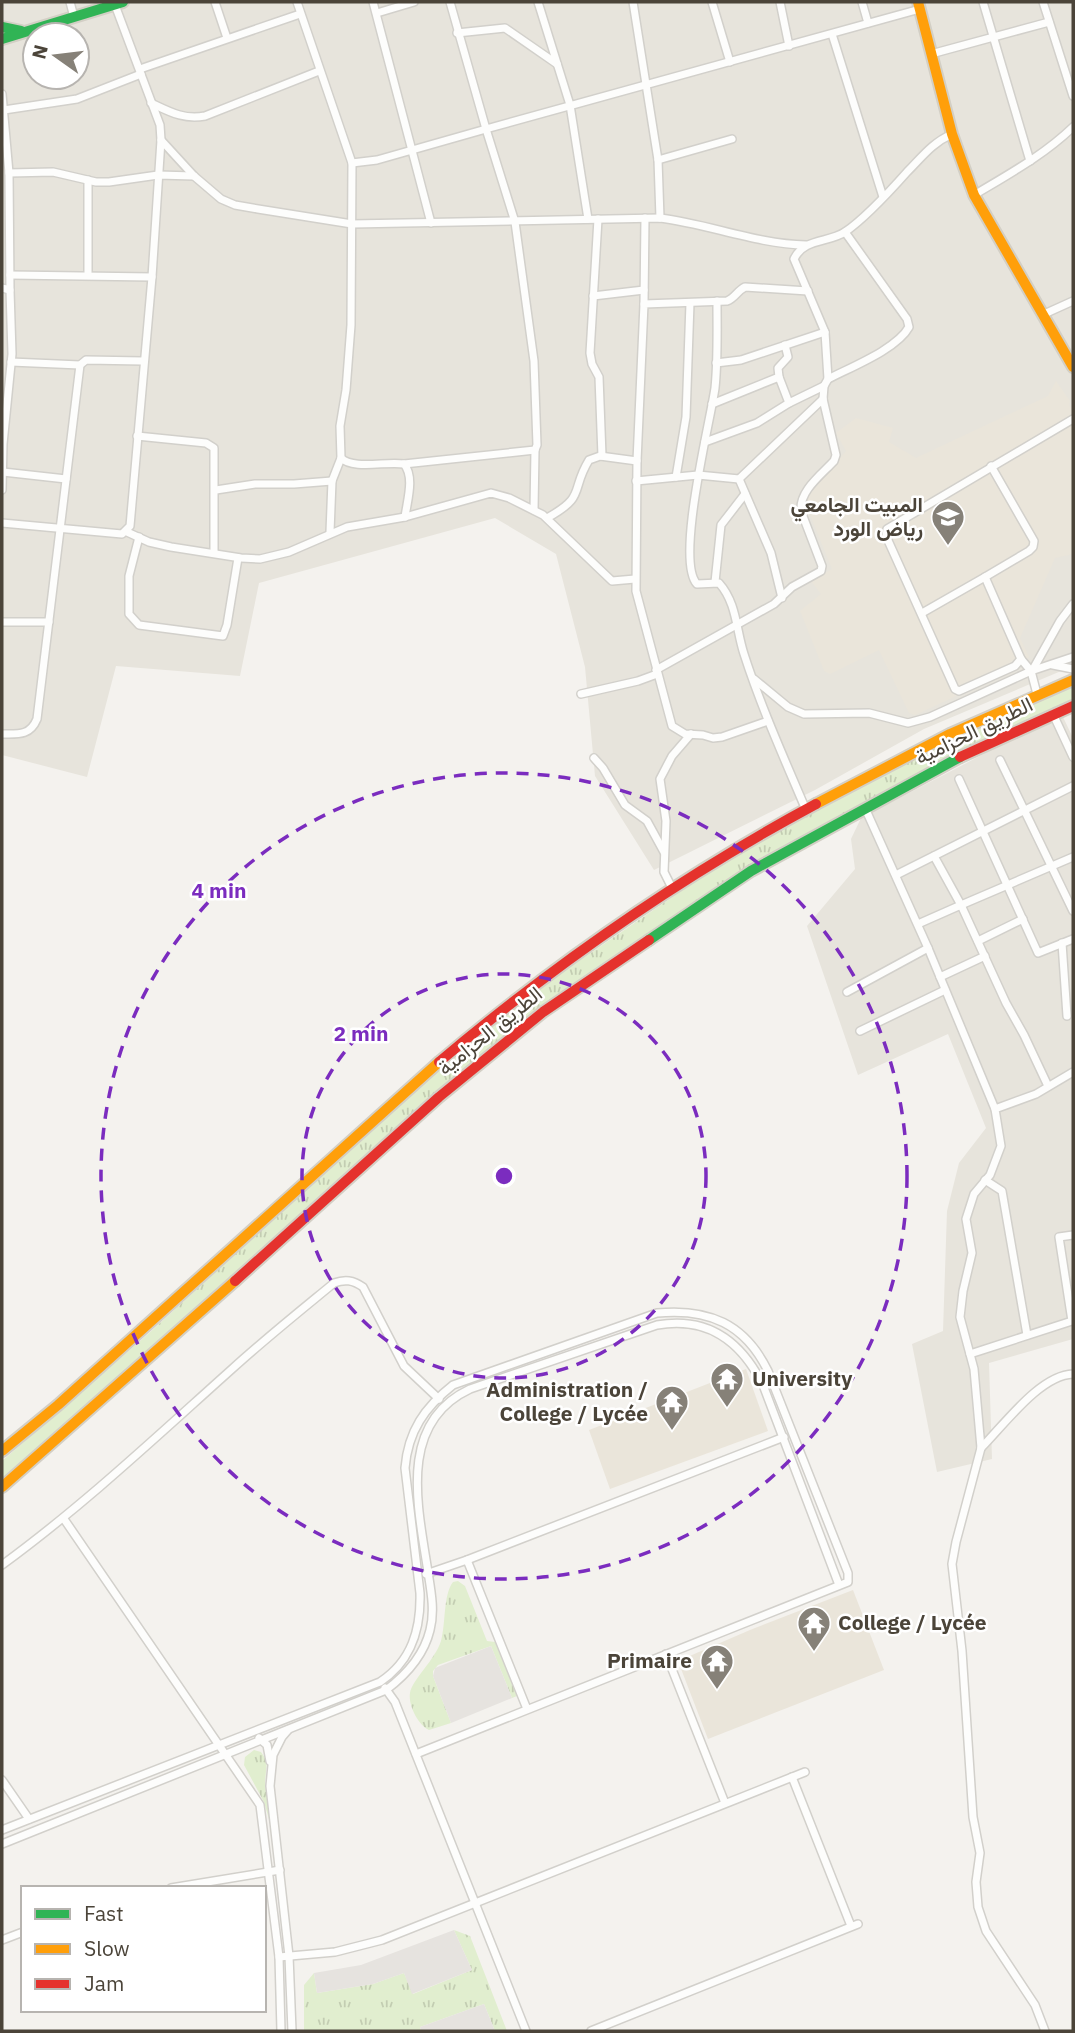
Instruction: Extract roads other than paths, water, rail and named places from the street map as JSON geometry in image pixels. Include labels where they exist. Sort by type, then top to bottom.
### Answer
[{"type":"main road","points":[[63,21],[119,3]]},
{"type":"main road","points":[[919,6],[952,134],[974,195],[1073,367]]},
{"type":"main road","points":[[2,27],[21,31]]},
{"type":"main road","points":[[2,39],[21,33]]},
{"type":"main road","name":"الطريق الحزامية","points":[[2,1451],[58,1405],[295,1190],[485,1023],[560,966],[672,889],[806,810],[950,734],[1073,680]]},
{"type":"main road","name":"الطريق الحزامية","points":[[2,1487],[119,1386],[430,1105],[542,1012],[751,871],[950,762],[1073,706]]},
{"type":"street","points":[[70,2],[74,18]]},
{"type":"street","points":[[215,2],[227,38]]},
{"type":"street","points":[[297,2],[352,163],[351,325],[340,426],[341,458],[332,481],[330,533]]},
{"type":"street","points":[[373,2],[431,223]]},
{"type":"street","points":[[377,13],[414,2]]},
{"type":"street","points":[[450,2],[515,222],[534,362],[537,436],[534,510]]},
{"type":"street","points":[[538,2],[570,105],[588,219]]},
{"type":"street","points":[[633,2],[658,160],[660,218]]},
{"type":"street","points":[[712,2],[730,62]]},
{"type":"street","points":[[780,2],[789,46]]},
{"type":"street","points":[[862,2],[868,23]]},
{"type":"street","points":[[983,2],[1030,161]]},
{"type":"street","points":[[1043,2],[1073,96]]},
{"type":"street","points":[[119,3],[150,103],[160,125],[161,140],[152,277],[130,526],[127,532]]},
{"type":"street","points":[[352,163],[377,160],[789,46],[919,6]]},
{"type":"street","points":[[5,110],[77,99],[227,38],[300,14]]},
{"type":"street","points":[[931,54],[1049,22]]},
{"type":"street","points":[[457,33],[505,28],[557,64]]},
{"type":"street","points":[[832,34],[883,197]]},
{"type":"street","points":[[150,103],[180,117],[192,119],[319,71]]},
{"type":"street","points":[[2,94],[9,173],[10,275],[6,289],[11,358],[2,444],[2,490]]},
{"type":"street","points":[[974,195],[1030,161],[1073,127]]},
{"type":"street","points":[[161,140],[194,176],[221,199],[235,205],[352,224],[660,218],[782,244],[806,245],[845,232],[883,197],[932,145],[952,134]]},
{"type":"street","points":[[658,160],[732,139]]},
{"type":"street","points":[[9,173],[53,173],[109,183],[158,175],[194,176]]},
{"type":"street","points":[[88,180],[88,275]]},
{"type":"street","points":[[645,218],[645,290],[636,461],[635,579],[639,604],[672,726],[678,731],[691,734],[722,737],[768,721]]},
{"type":"street","points":[[598,219],[590,360],[599,377],[602,456]]},
{"type":"street","points":[[705,442],[757,423],[878,352],[903,335],[909,327],[907,319],[845,232]]},
{"type":"street","points":[[581,694],[638,681],[657,672],[782,598],[792,587],[822,570],[800,507],[804,494],[836,456],[823,399],[826,383],[825,332],[794,259],[806,245]]},
{"type":"street","points":[[10,275],[152,277]]},
{"type":"street","points":[[644,304],[717,301],[734,298],[739,290],[745,287],[808,291]]},
{"type":"street","points":[[593,296],[645,290]]},
{"type":"street","points":[[717,301],[716,363],[712,404],[698,475],[689,553],[691,573],[697,584],[715,582],[721,586],[732,606],[752,678],[806,810]]},
{"type":"street","points":[[1042,315],[1073,301]]},
{"type":"street","points":[[677,477],[686,417],[690,303]]},
{"type":"street","points":[[716,363],[741,360],[825,332]]},
{"type":"street","points":[[785,345],[788,357],[778,368],[789,403]]},
{"type":"street","points":[[2,353],[11,358],[80,365]]},
{"type":"street","points":[[2,734],[24,734],[34,726],[37,719],[80,365],[86,360],[143,361]]},
{"type":"street","points":[[712,404],[779,377]]},
{"type":"street","points":[[636,481],[698,475],[739,478],[823,399]]},
{"type":"street","points":[[1021,659],[1015,666],[957,691],[886,536],[887,529],[1073,419]]},
{"type":"street","points":[[137,436],[206,443],[214,448],[214,553]]},
{"type":"street","points":[[341,458],[351,464],[404,464],[535,450]]},
{"type":"street","points":[[547,518],[569,504],[579,490],[586,464],[592,458],[602,456],[636,461]]},
{"type":"street","points":[[404,464],[409,469],[410,480],[405,517]]},
{"type":"street","points":[[922,613],[1033,547],[1034,541],[991,466]]},
{"type":"street","points":[[3,472],[66,479]]},
{"type":"street","points":[[739,478],[771,552],[782,598]]},
{"type":"street","points":[[216,490],[255,484],[332,481]]},
{"type":"street","points":[[2,523],[122,534],[127,532],[172,547],[260,559],[276,556],[347,527],[405,517],[486,493],[509,498],[547,518],[612,580],[635,579]]},
{"type":"street","points":[[715,582],[721,525],[744,494]]},
{"type":"street","points":[[139,537],[129,576],[129,614],[139,625],[223,636],[238,558]]},
{"type":"street","points":[[985,577],[1021,659],[1031,671],[1037,695]]},
{"type":"street","points":[[1031,671],[1073,604]]},
{"type":"street","points":[[2,622],[49,622]]},
{"type":"street","points":[[752,678],[788,707],[804,714],[869,713],[908,723],[930,717],[1031,671],[1073,657]]},
{"type":"street","points":[[1052,665],[1073,669]]},
{"type":"street","points":[[1053,714],[1073,757]]},
{"type":"street","points":[[672,889],[664,872],[666,821],[660,779],[672,756],[691,734]]},
{"type":"street","points":[[594,758],[625,805],[647,821],[665,852]]},
{"type":"street","points":[[1000,760],[1073,911]]},
{"type":"street","points":[[959,779],[1038,953],[1073,939]]},
{"type":"street","points":[[896,875],[1073,786]]},
{"type":"street","points":[[865,807],[918,924],[995,1109],[1001,1146],[994,1167],[974,1194],[966,1219],[972,1253],[960,1317],[970,1354],[981,1448],[952,1564],[964,1676],[973,1817],[980,1853],[976,1882],[978,1906],[986,1931],[1035,2005],[1045,2031]]},
{"type":"street","points":[[934,856],[961,905],[1048,1086]]},
{"type":"street","points":[[918,924],[1073,857]]},
{"type":"street","points":[[978,941],[1023,919]]},
{"type":"street","points":[[1062,943],[1067,1016]]},
{"type":"street","points":[[847,992],[928,948]]},
{"type":"street","points":[[940,977],[985,956]]},
{"type":"street","points":[[860,1031],[945,990]]},
{"type":"street","points":[[995,1109],[1036,1094],[1073,1072]]},
{"type":"street","points":[[985,1180],[1002,1191],[1027,1335]]},
{"type":"street","points":[[970,1354],[1072,1321],[1059,1237],[1073,1235]]},
{"type":"street","points":[[2,1566],[64,1519],[134,1460],[233,1367],[334,1283],[343,1279],[363,1287],[404,1366],[444,1405]]},
{"type":"street","points":[[2,1830],[380,1682],[399,1667],[413,1643],[421,1612],[405,1468],[406,1455],[413,1430],[437,1398],[453,1385],[657,1313],[683,1312],[716,1319],[746,1337],[768,1371],[848,1573],[848,1582],[416,1754]]},
{"type":"street","points":[[2,1844],[386,1690],[408,1671],[427,1641],[432,1616],[420,1511],[418,1463],[424,1435],[444,1405],[454,1396],[470,1389],[657,1325],[695,1324],[732,1342],[744,1353],[763,1385],[839,1585]]},
{"type":"street","points":[[981,1448],[1044,1384],[1063,1374],[1073,1374]]},
{"type":"street","points":[[418,1575],[467,1560],[792,1434]]},
{"type":"street","points":[[64,1519],[260,1805],[279,1957],[281,2031]]},
{"type":"street","points":[[467,1560],[527,1709]]},
{"type":"street","points":[[666,1654],[725,1804]]},
{"type":"street","points":[[380,1682],[395,1702],[526,2031]]},
{"type":"street","points":[[271,1765],[277,1745],[290,1728]]},
{"type":"street","points":[[248,1734],[262,1740],[269,1752],[271,1765],[270,1786],[289,1956],[292,2031]]},
{"type":"street","points":[[279,1957],[335,1952],[365,1945],[805,1773]]},
{"type":"street","points":[[592,2031],[855,1925],[792,1777]]},
{"type":"street","points":[[2,1780],[29,1819]]},
{"type":"street","points":[[183,1886],[280,1870]]},
{"type":"street","points":[[2,1940],[21,1933]]},
{"type":"place","name":"المبيت الجامعي رياض الورد","points":[[948,547]]},
{"type":"place","name":"University","points":[[727,1409]]},
{"type":"place","name":"Administration / College / Lycée","points":[[672,1432]]},
{"type":"place","name":"College / Lycée","points":[[814,1653]]},
{"type":"place","name":"Primaire","points":[[717,1691]]}]
